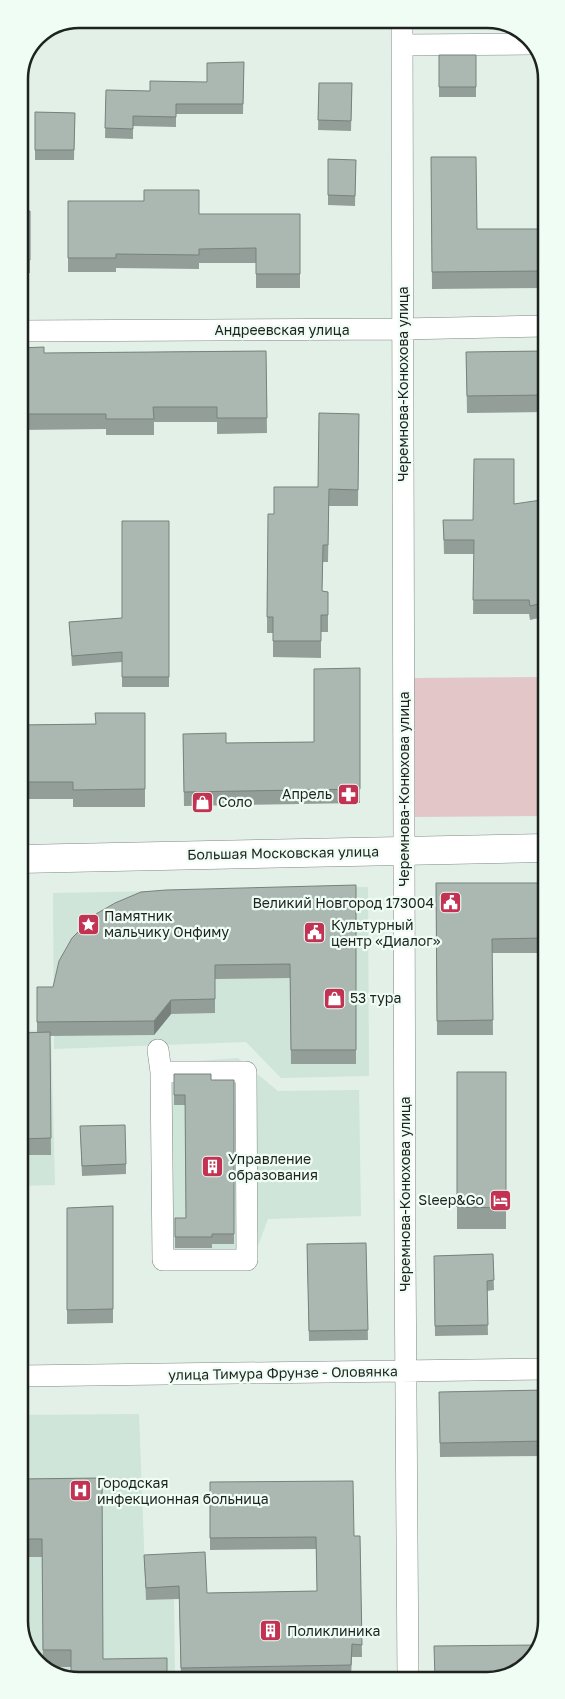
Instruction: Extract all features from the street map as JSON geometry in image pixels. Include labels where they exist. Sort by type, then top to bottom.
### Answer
[{"type":"main road","name":"Большая Московская улица","points":[[28,859],[538,848]]},
{"type":"street","name":"Черемнова-Конюхова улица","points":[[402,28],[408,1672]]},
{"type":"street","points":[[402,45],[525,44]]},
{"type":"street","name":"Андреевская улица","points":[[28,331],[402,329],[538,326]]},
{"type":"street","points":[[158,1050],[163,1260],[247,1260],[246,1072],[160,1072]]},
{"type":"street","name":"улица Тимура Фрунзе - Оловянка","points":[[28,1376],[538,1369]]},
{"type":"shaded area","points":[[538,677],[538,816],[412,817],[410,678]]},
{"type":"shaded area","points":[[368,887],[369,1076],[281,1078],[246,1042],[54,1049],[53,893]]},
{"type":"shaded area","points":[[51,1030],[55,1185],[28,1186],[28,1031]]},
{"type":"shaded area","points":[[238,1058],[278,1091],[359,1090],[361,1216],[268,1219],[252,1262],[160,1263],[156,1064]]},
{"type":"shaded area","name":"Городская инфекционная больница","points":[[139,1414],[146,1600],[174,1599],[175,1671],[69,1671],[47,1661],[36,1649],[31,1640],[28,1627],[28,1415]]},
{"type":"building","points":[[439,55],[476,55],[476,87],[439,87]]},
{"type":"building","points":[[244,62],[243,104],[176,104],[176,117],[133,116],[133,129],[105,128],[106,90],[150,91],[150,81],[207,82],[207,63]]},
{"type":"building","points":[[319,83],[352,83],[351,121],[318,120]]},
{"type":"building","points":[[35,112],[75,113],[74,150],[35,150]]},
{"type":"building","points":[[431,157],[476,157],[477,229],[538,229],[538,271],[432,272]]},
{"type":"building","points":[[328,159],[356,160],[355,196],[328,195]]},
{"type":"building","points":[[144,190],[199,190],[199,214],[300,214],[300,274],[256,274],[256,248],[199,249],[199,255],[116,254],[116,258],[68,258],[68,201],[144,201]]},
{"type":"building","points":[[28,211],[30,211],[30,260],[28,260]]},
{"type":"building","points":[[44,347],[44,353],[266,351],[267,418],[217,418],[217,407],[153,407],[154,419],[106,419],[106,414],[28,414],[28,348]]},
{"type":"building","points":[[538,351],[538,395],[467,396],[466,352]]},
{"type":"building","points":[[319,413],[359,414],[358,490],[329,489],[328,545],[323,545],[322,591],[328,592],[328,615],[321,615],[321,641],[273,641],[273,617],[267,617],[268,514],[274,514],[274,487],[318,487]]},
{"type":"building","points":[[474,459],[514,459],[514,504],[538,500],[538,604],[530,606],[529,600],[473,600],[474,540],[444,540],[443,520],[473,520]]},
{"type":"building","points":[[122,521],[169,521],[169,677],[122,677],[122,652],[72,656],[69,622],[122,618]]},
{"type":"building","points":[[360,668],[360,789],[184,792],[183,734],[226,733],[226,743],[314,742],[314,669]]},
{"type":"building","points":[[95,713],[145,713],[145,789],[73,790],[73,782],[28,782],[28,725],[96,724]]},
{"type":"building","points":[[436,883],[538,883],[538,938],[492,939],[493,1020],[437,1021]]},
{"type":"building","points":[[356,885],[356,1050],[291,1050],[290,964],[215,965],[215,999],[171,1000],[154,1021],[37,1022],[37,987],[53,987],[59,961],[72,938],[96,914],[115,903],[141,892],[166,890]]},
{"type":"building","points":[[50,1032],[51,1138],[28,1139],[28,1033]]},
{"type":"building","points":[[457,1072],[506,1072],[506,1208],[457,1207]]},
{"type":"building","name":"Управление образования","points":[[174,1074],[211,1074],[211,1080],[234,1080],[234,1234],[212,1234],[212,1237],[175,1237],[175,1218],[186,1218],[185,1095],[174,1095]]},
{"type":"building","points":[[125,1125],[126,1164],[82,1166],[80,1126]]},
{"type":"building","points":[[113,1206],[113,1309],[67,1310],[67,1208]]},
{"type":"building","points":[[366,1243],[368,1330],[309,1331],[307,1244]]},
{"type":"building","points":[[493,1254],[494,1280],[487,1281],[488,1325],[435,1326],[434,1256]]},
{"type":"building","points":[[538,1390],[538,1441],[440,1443],[439,1392]]},
{"type":"building","points":[[102,1478],[103,1659],[167,1658],[167,1671],[71,1671],[71,1650],[43,1650],[42,1539],[28,1539],[28,1479]]},
{"type":"building","points":[[353,1481],[354,1536],[360,1536],[362,1645],[352,1644],[351,1665],[181,1668],[179,1586],[146,1588],[144,1555],[205,1552],[207,1593],[317,1591],[316,1537],[210,1538],[210,1482]]},
{"type":"building","points":[[531,1645],[523,1657],[515,1663],[500,1670],[486,1672],[435,1672],[434,1646]]},
{"type":"place","name":"Апрель","points":[[348,794]]},
{"type":"place","name":"Соло","points":[[202,802]]},
{"type":"place","name":"Великий Новгород 173004","points":[[450,903]]},
{"type":"place","name":"Памятник мальчику Онфиму","points":[[88,924]]},
{"type":"place","name":"Культурный центр «Диалог»","points":[[315,933]]},
{"type":"place","name":"53 тура","points":[[334,998]]},
{"type":"place","name":"Управление образования","points":[[212,1167]]},
{"type":"place","name":"Sleep&Go","points":[[500,1200]]},
{"type":"place","name":"Городская инфекционная больница","points":[[81,1491]]},
{"type":"place","name":"Поликлиника","points":[[271,1631]]}]
